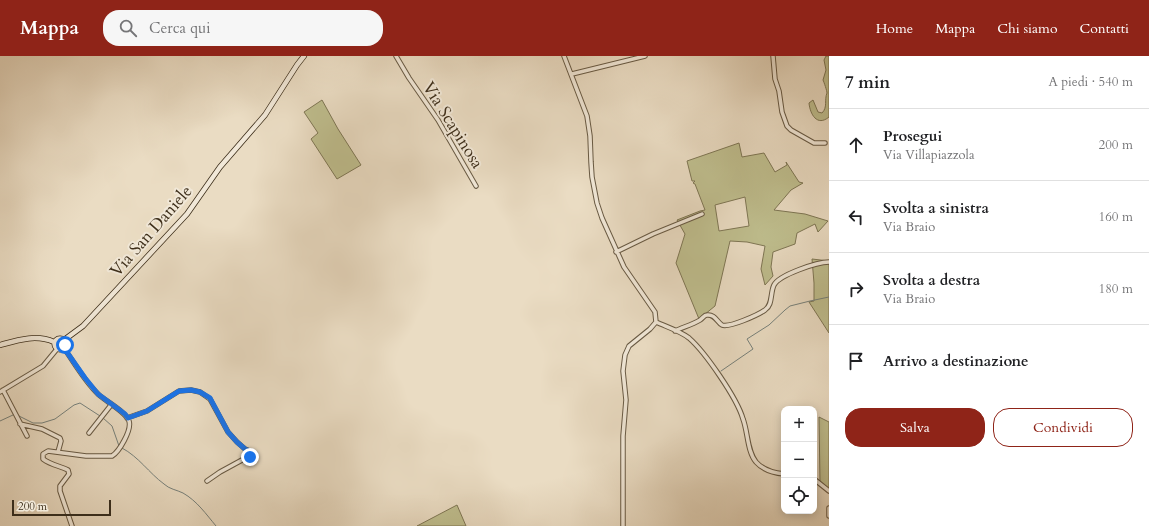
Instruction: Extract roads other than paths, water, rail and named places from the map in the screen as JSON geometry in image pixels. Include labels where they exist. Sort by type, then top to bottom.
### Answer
[{"type":"street","name":"Via San Daniele","points":[[64,340],[83,326],[187,214],[220,167],[265,115],[304,56]]},
{"type":"street","name":"Via Scapinosa","points":[[396,56],[409,78],[438,120],[476,186]]},
{"type":"street","points":[[564,56],[587,116],[590,162],[597,203],[602,218],[624,267],[655,312],[656,322],[650,329],[629,346],[625,356],[623,371],[626,400],[623,436],[623,526]]},
{"type":"street","points":[[572,74],[645,56]]},
{"type":"street","points":[[773,56],[775,78],[779,91],[782,112],[787,126],[791,130],[814,143],[825,143]]},
{"type":"street","points":[[616,252],[653,234],[702,214]]},
{"type":"street","points":[[675,331],[692,324],[706,315],[712,316],[721,324],[726,326],[732,325],[768,308],[773,287],[779,279],[812,264],[829,262]]},
{"type":"street","points":[[656,322],[689,338],[724,383],[742,414],[752,453],[756,462],[764,468],[781,473]]},
{"type":"street","points":[[0,345],[32,338],[54,342]]},
{"type":"street","points":[[54,342],[60,338],[64,340],[64,348],[90,385],[111,405],[125,414],[128,418],[130,426],[121,446],[114,456],[105,457],[48,451],[43,454],[43,459],[48,463],[58,465],[68,470],[69,474],[60,486],[60,491],[72,526]]},
{"type":"street","points":[[54,342],[54,346],[57,349]]},
{"type":"street","points":[[27,436],[2,391],[43,366],[57,349],[60,350],[64,348]]},
{"type":"street","points":[[128,418],[147,411],[179,391],[191,390],[200,392],[210,398],[228,432],[245,449],[252,452],[252,454],[250,457],[209,478],[207,481]]},
{"type":"street","points":[[89,433],[111,405]]},
{"type":"street","points":[[20,424],[42,429],[60,438],[61,441],[58,452]]},
{"type":"street","points":[[817,481],[829,491]]},
{"type":"street","points":[[829,508],[829,516]]},
{"type":"waterway","points":[[721,371],[753,349],[747,339],[769,325],[790,306],[829,297]]},
{"type":"waterway","points":[[19,416],[33,423],[42,423],[55,419],[74,405],[80,403],[100,416]]},
{"type":"waterway","points":[[0,421],[13,415]]},
{"type":"waterway","points":[[103,418],[112,426],[119,446]]},
{"type":"waterway","points":[[122,448],[134,456],[166,486],[183,493],[193,500],[216,526]]}]
